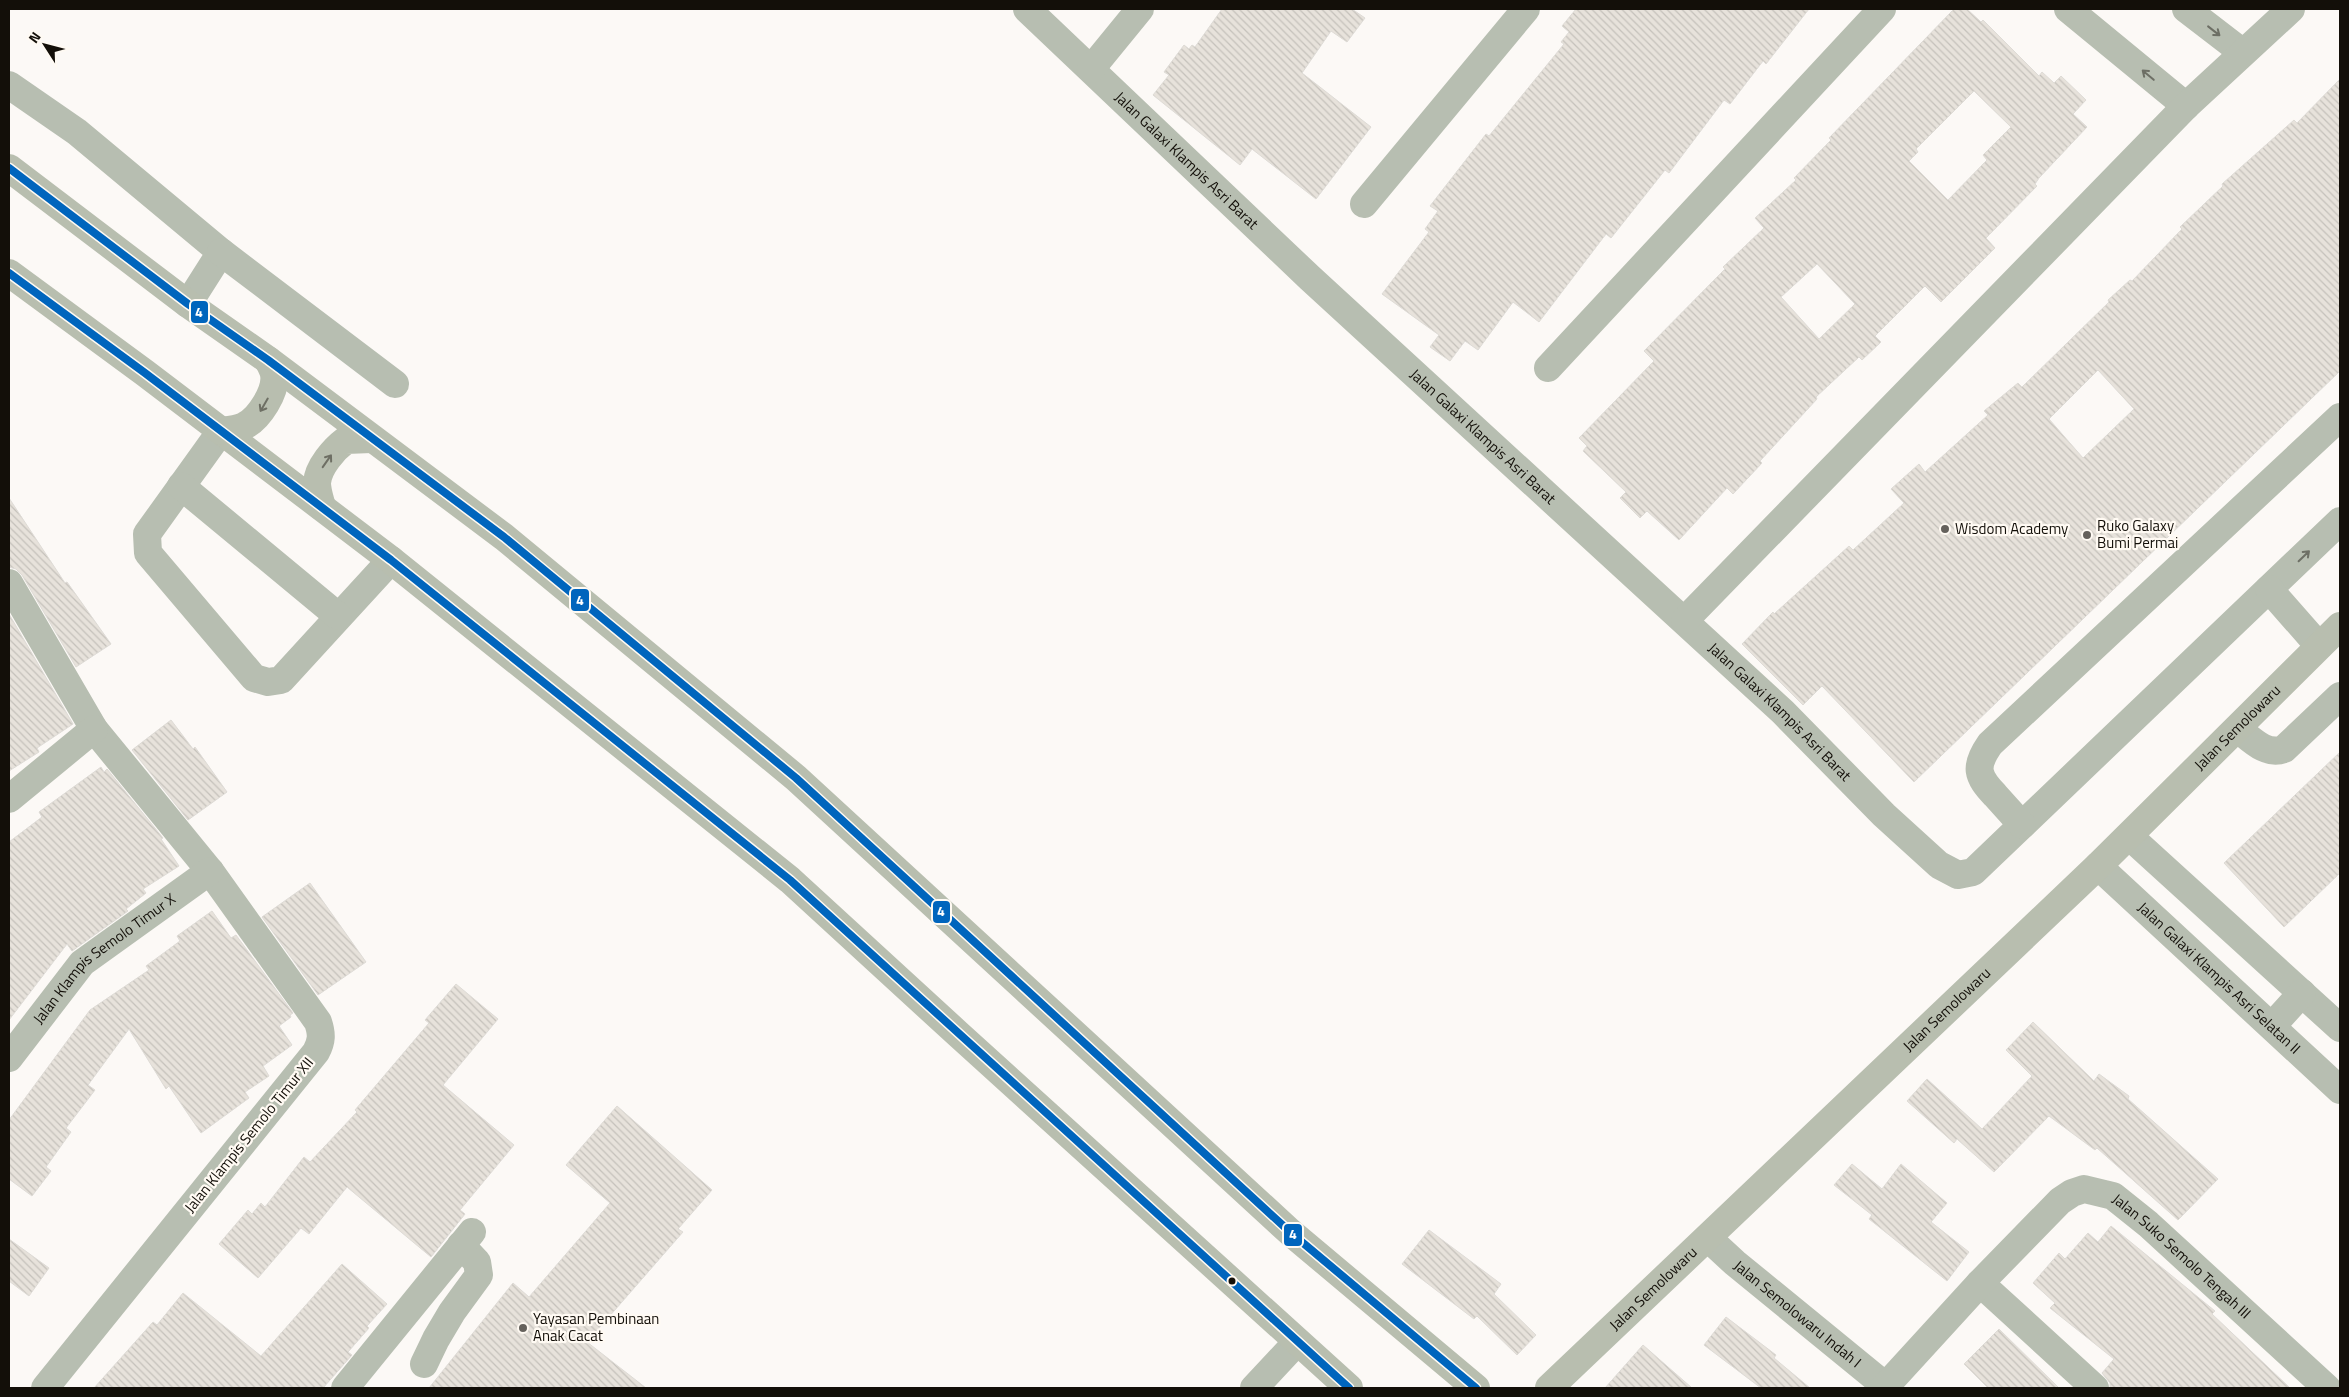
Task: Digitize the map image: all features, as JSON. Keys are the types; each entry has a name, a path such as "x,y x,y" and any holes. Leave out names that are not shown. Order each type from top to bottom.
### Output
{"main road":[{"path":"9,168 188,304 268,360 504,537 796,778 1290,1232 1476,1388"},
{"path":"9,273 391,560 790,880 1349,1388"},
{"path":"221,431 243,427 259,413 270,394 274,380 274,374 268,360"},
{"path":"322,507 317,483 322,468 346,440 352,438 371,439"},
{"name":"Jalan Semolowaru","path":"1559,1385 2098,866 2340,626"}],"street":[{"name":"Jalan Galaxi Klampis Asri Barat","path":"1028,9 1310,278 1783,712 1884,815 1939,865 1958,875 1973,872 2022,824 2285,607 2340,520"},
{"path":"1091,69 1140,9"},
{"path":"1364,204 1526,9"},
{"path":"1548,368 1882,9"},
{"path":"2068,9 2186,106"},
{"path":"2186,9 2242,52"},
{"path":"1684,620 2186,106 2242,52 2291,9"},
{"path":"9,85 76,132 221,252 395,384"},
{"path":"188,304 221,252"},
{"path":"2022,824 1982,781 1979,766 1982,756 1990,744 2340,417"},
{"path":"221,431 147,534 148,553 254,678 268,682 281,680 391,560"},
{"path":"181,486 338,616"},
{"name":"Jalan Klampis Semolo Timur XII","path":"9,583 94,729 210,871 318,1022 321,1032 320,1045 45,1388"},
{"path":"2285,607 2319,646"},
{"path":"2238,729 2264,749 2277,752 2284,749 2340,696"},
{"path":"9,799 94,729"},
{"path":"2128,836 2340,1028"},
{"name":"Jalan Galaxi Klampis Asri Selatan II","path":"2098,866 2340,1090"},
{"name":"Jalan Klampis Semolo Timur X","path":"9,1058 82,963 210,871"},
{"path":"2272,1026 2302,993"},
{"name":"Jalan Suko Semolo Tengah III","path":"1886,1388 1980,1283 2060,1201 2072,1193 2084,1189 2096,1190 2113,1196 2148,1224 2327,1388"},
{"path":"345,1388 466,1238 478,1262 479,1275 448,1318 424,1364"},
{"name":"Jalan Semolowaru Indah I","path":"1709,1239 1734,1263 1886,1388"},
{"path":"1980,1283 2095,1388"},
{"path":"1254,1388 1297,1342"}],"building":[{"path":"1222,9 1352,9 1365,18 1347,42 1331,31 1302,73 1371,127 1316,199 1252,149 1240,165 1153,95 1169,75 1164,72 1184,45 1189,49 1192,45 1195,47"},
{"path":"1576,9 1809,9 1766,64 1763,61 1730,104 1724,100 1669,173 1665,170 1611,238 1606,234 1539,322 1513,302 1478,350 1465,341 1450,361 1430,347 1439,335 1382,294 1429,232 1425,229 1438,211 1430,206 1486,134 1489,136 1564,44 1561,42 1569,32 1562,26"},
{"path":"1954,9 1967,9 1981,22 1983,20 2039,76 2042,72 2054,83 2061,76 2086,100 2073,114 2087,127 2039,178 2035,184 2037,186 1986,238 1995,248 1941,302 1925,286 1875,336 1881,342 1862,360 1859,357 1816,397 1817,399 1760,461 1762,463 1733,494 1727,488 1679,540 1647,511 1640,518 1620,498 1626,492 1583,451 1587,446 1579,438 1654,361 1644,351 1725,269 1723,267 1764,228 1755,218 1796,180 1794,178 1831,140 1829,138","holes":["1974,91 2011,127 1983,155 1987,160 1948,200 1909,161 1918,152 1916,149","1817,264 1855,304 1819,339 1781,297"]},
{"path":"2340,79 2340,371 1914,782 1822,686 1803,705 1742,644 1773,612 1774,614 1849,546 1853,550 1904,503 1891,489 1919,464 1925,472 1988,415 1984,411 2018,383 2022,387 2109,302 2108,300 2130,280 2132,281 2182,229 2180,227 2223,186 2222,184 2294,120 2297,123","holes":["2098,370 2134,409 2083,458 2049,419"]},
{"path":"9,498 65,583 67,582 111,644 76,667 22,575 16,569 9,567"},
{"path":"9,614 73,724 37,748 39,752 9,771"},
{"path":"171,720 193,749 195,747 227,792 188,820 132,750"},
{"path":"2340,752 2340,873 2284,927 2224,863"},
{"path":"101,767 104,772 107,769 163,838 161,839 179,866 143,889 146,893 126,909 128,911 72,951 67,944 9,1020 9,842 42,817 39,812"},
{"path":"310,883 366,962 318,995 262,917"},
{"path":"212,911 231,938 236,935 293,1013 290,1015 291,1017 279,1026 292,1045 263,1066 269,1076 245,1092 249,1098 201,1133 169,1086 166,1089 129,1029 88,1085 95,1090 66,1128 71,1132 46,1167 51,1171 32,1196 9,1179 9,1120 90,1010 149,970 146,966 180,941 177,936"},
{"path":"456,984 498,1019 443,1085 514,1145 460,1210 465,1214 431,1257 347,1187 309,1234 301,1228 258,1278 219,1244 248,1210 252,1214 261,1203 265,1207 304,1157 310,1162 357,1112 355,1110 429,1023 425,1020"},
{"path":"2033,1022 2094,1081 2099,1074 2129,1096 2128,1099 2218,1179 2178,1220 2097,1148 2095,1150 2049,1116 1994,1172 1957,1139 1954,1143 1907,1101 1927,1079 1982,1129 2032,1076 2006,1050"},
{"path":"617,1106 712,1190 678,1229 683,1232 587,1342 646,1388 429,1388 513,1283 529,1297 610,1203 566,1165"},
{"path":"1852,1164 1882,1189 1901,1164 1947,1203 1931,1222 1969,1252 1947,1281 1869,1219 1872,1215 1834,1185"},
{"path":"2111,1226 2215,1311 2212,1314 2290,1388 2110,1388 2110,1383 2102,1373 2114,1359 2050,1308 2055,1303 2033,1283 2059,1253 2065,1259 2088,1233 2098,1242"},
{"path":"1429,1230 1501,1284 1494,1294 1536,1335 1517,1355 1477,1316 1474,1319 1402,1264"},
{"path":"9,1239 49,1268 29,1296 9,1281"},
{"path":"342,1264 387,1304 367,1326 369,1328 348,1352 352,1355 323,1388 94,1388 153,1322 157,1325 183,1293 261,1356"},
{"path":"1726,1317 1776,1355 1774,1358 1810,1388 1761,1388 1704,1345"},
{"path":"1999,1329 2059,1388 1988,1388 1964,1364"},
{"path":"1643,1345 1692,1388 1605,1388"}],"transit line":[{"name":"4","path":"9,168 188,304 268,360 504,537 796,778 1290,1232 1476,1388"},
{"name":"4","path":"9,273 145,373 391,560 790,880 1349,1388"}],"place":[{"name":"Wisdom Academy","path":"1945,529"},
{"name":"Ruko Galaxy Bumi Permai","path":"2087,535"},
{"name":"Yayasan Pembinaan Anak Cacat","path":"523,1328"}]}
